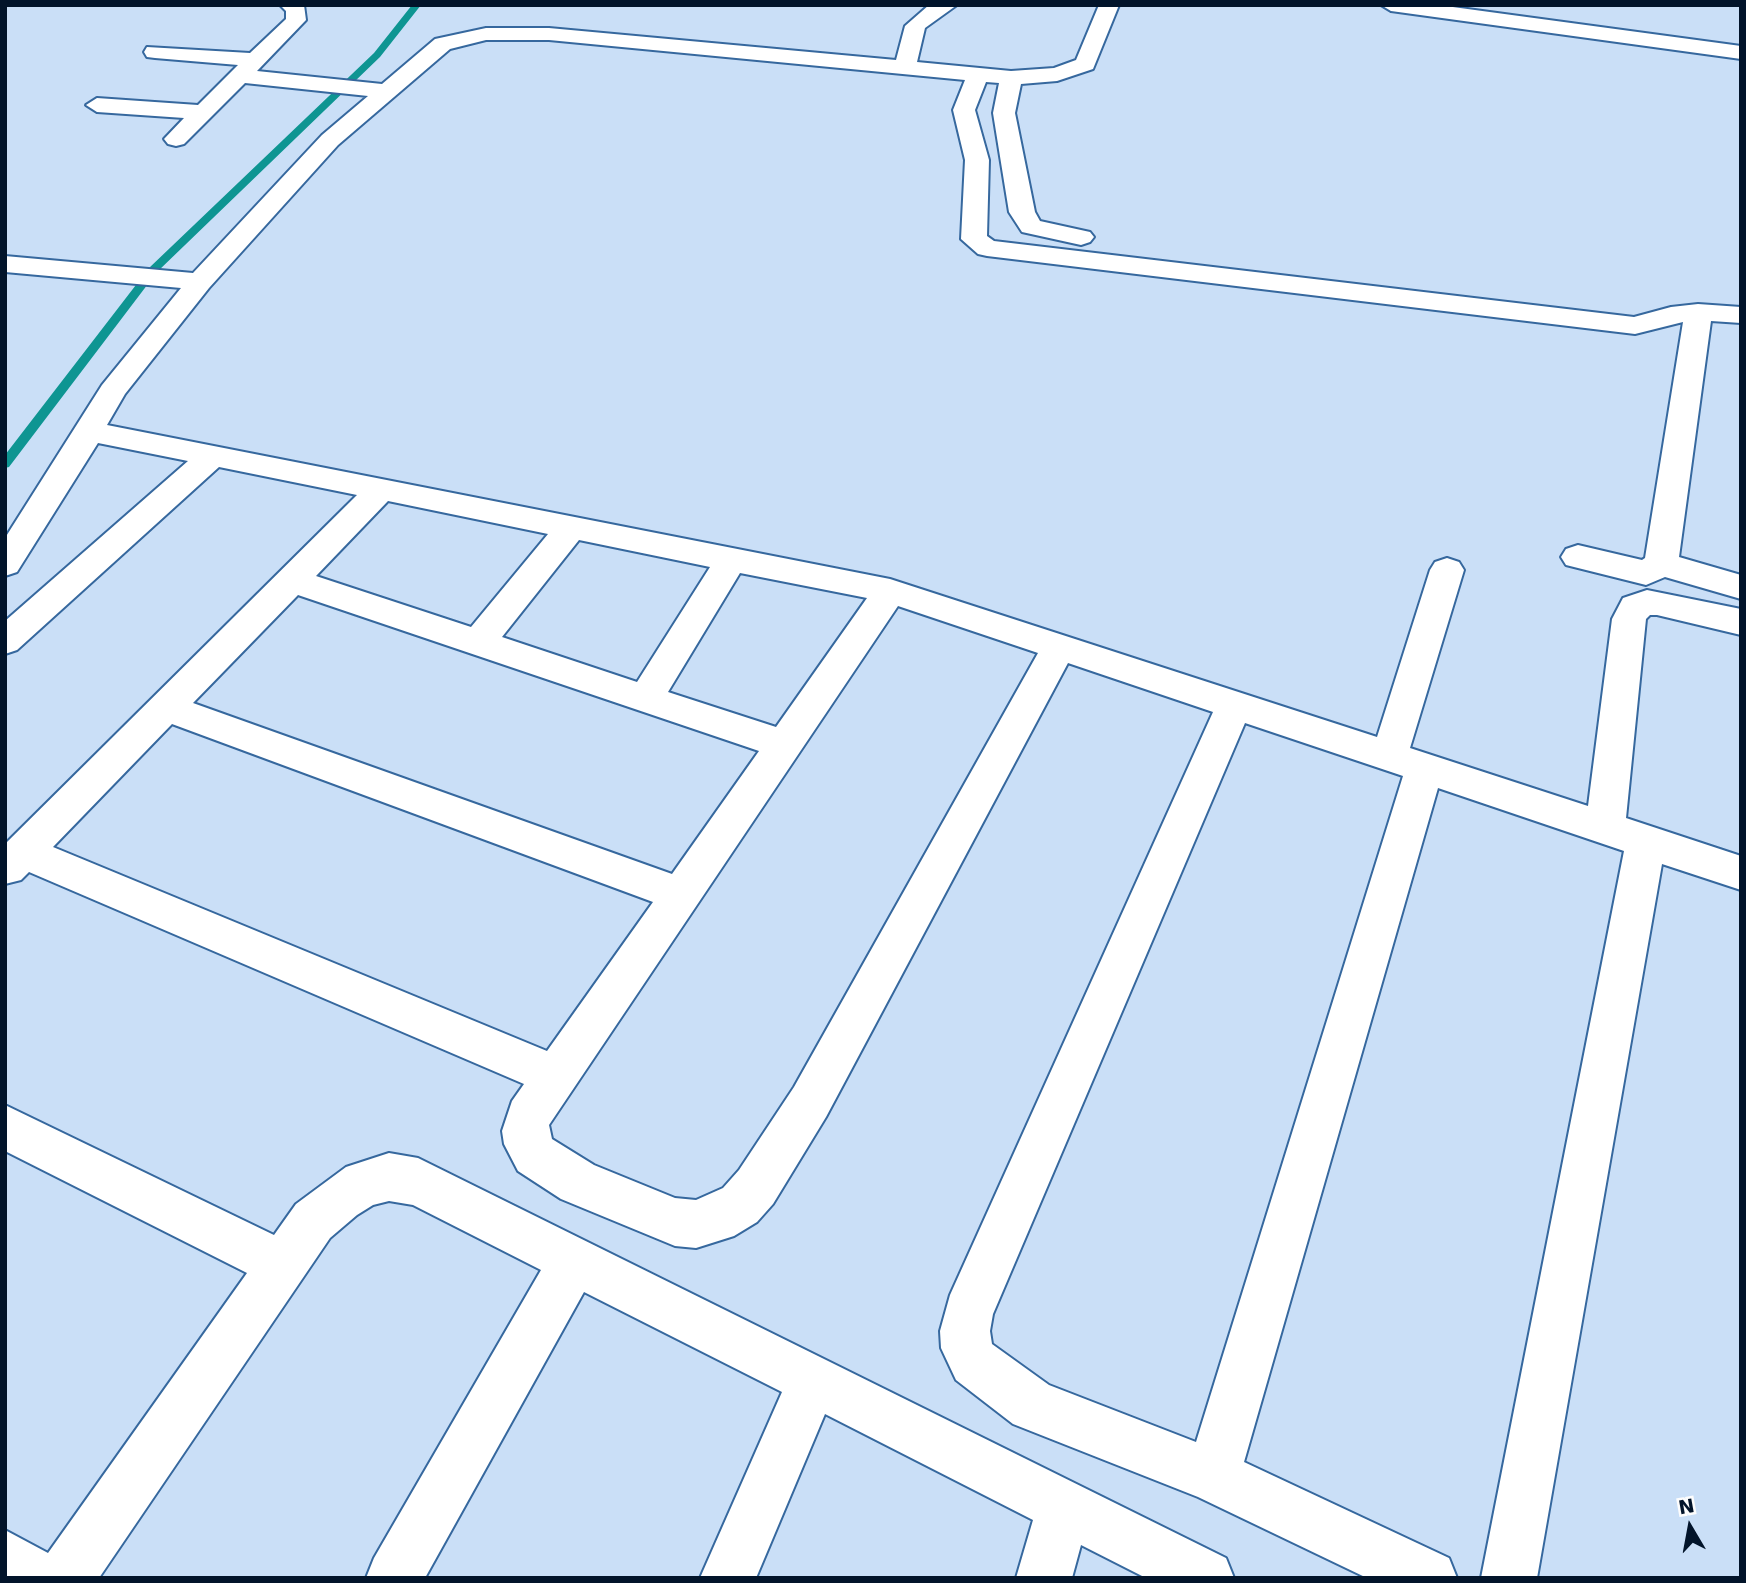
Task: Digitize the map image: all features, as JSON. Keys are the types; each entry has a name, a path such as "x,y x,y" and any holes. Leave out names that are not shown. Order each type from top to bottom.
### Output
{"street":[{"path":"177,139 296,20 298,12 290,5"},
{"path":"905,68 915,26 931,12 947,5"},
{"path":"5,564 112,391 200,282 330,139 385,90 443,44 509,23 1011,78 1057,74 1085,64 1109,5"},
{"path":"1391,5 1741,53"},
{"path":"155,52 257,60"},
{"path":"978,75 964,110 977,160 974,239 987,248 1635,326 1685,313"},
{"path":"240,76 385,90"},
{"path":"1011,78 1004,113 1022,212 1031,227 1066,235 1625,301 1685,313 1741,315"},
{"path":"97,105 204,112"},
{"path":"5,264 200,282"},
{"path":"1661,564 1685,313"},
{"path":"89,431 890,591 1741,873"},
{"path":"5,641 212,456"},
{"path":"382,489 14,861 554,1075"},
{"path":"478,642 572,527"},
{"path":"1578,557 1644,573 1661,564 1741,587"},
{"path":"646,698 731,560"},
{"path":"1213,1476 1407,763 1447,570"},
{"path":"292,580 785,746"},
{"path":"890,591 683,895 554,1075 528,1117 525,1131 527,1144 536,1155 579,1182 676,1223 696,1224 718,1219 740,1205 756,1187 810,1102 1059,647"},
{"path":"1509,1578 1625,835 1629,619 1635,607 1647,602 1667,604 1741,622"},
{"path":"1234,705 976,1294 965,1331 967,1348 974,1362 1032,1405 1213,1476 1429,1578"},
{"path":"165,707 683,895"},
{"path":"5,1127 282,1265"},
{"path":"65,1578 313,1221 340,1198 363,1184 389,1177 418,1182 1206,1578"},
{"path":"394,1578 573,1261"},
{"path":"729,1578 813,1381"},
{"path":"1044,1578 1064,1507"},
{"path":"5,1559 36,1578"}],"waterway":[{"path":"5,464 153,270 377,55 417,5"}]}
